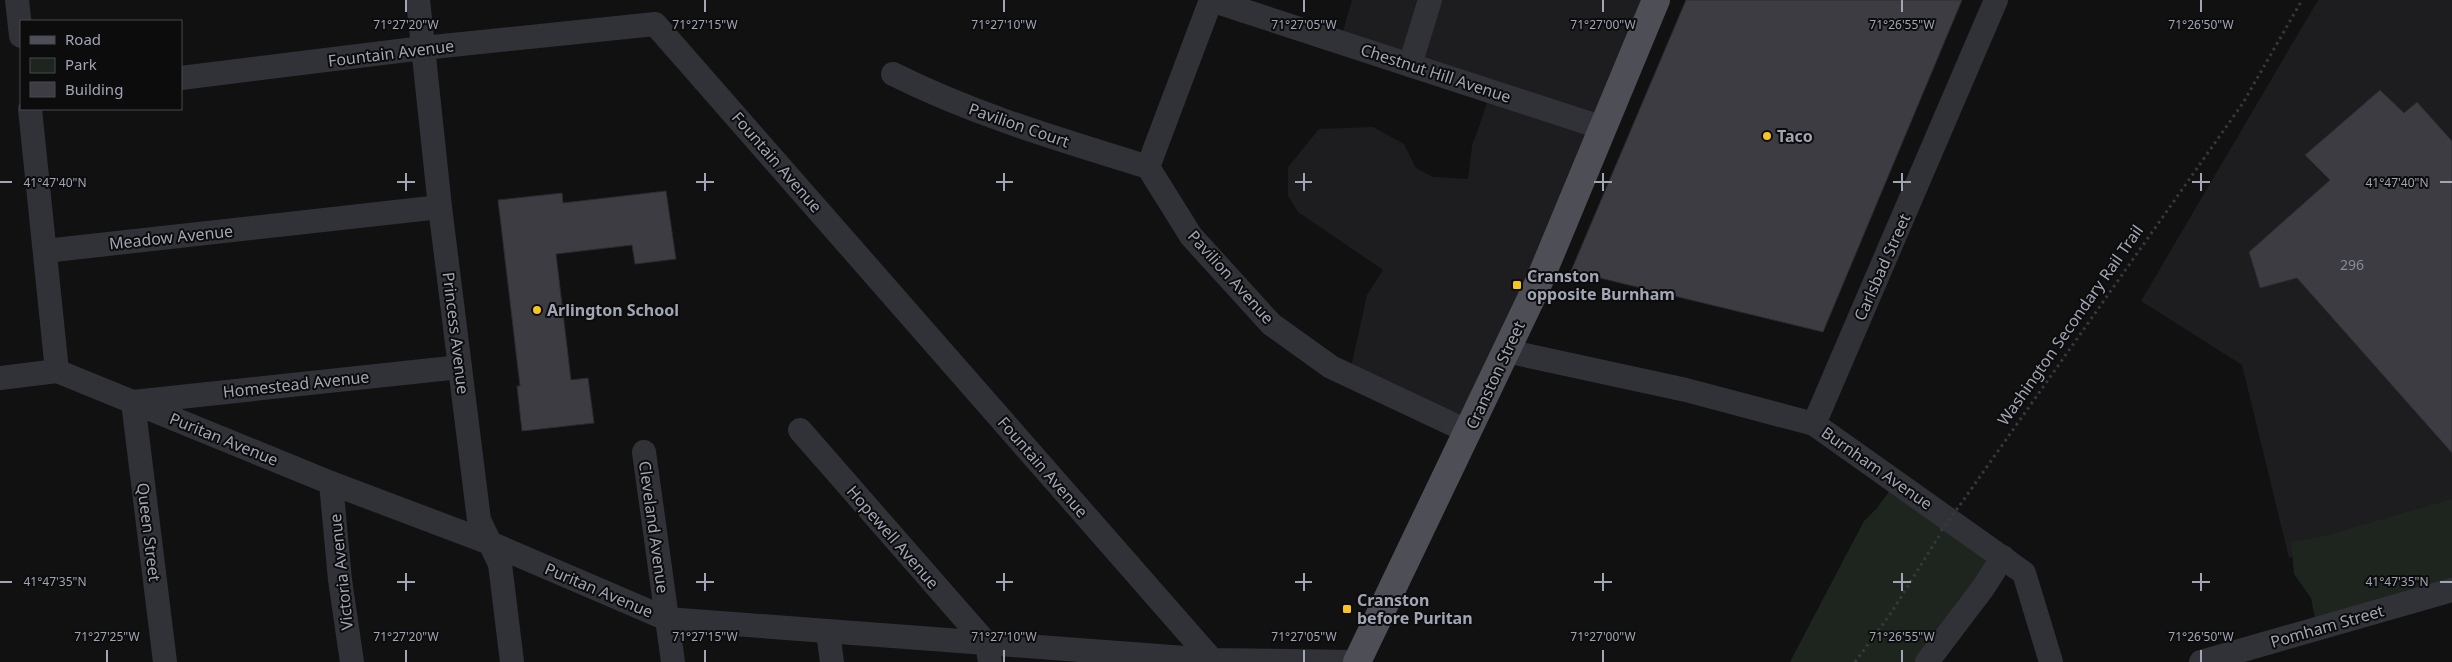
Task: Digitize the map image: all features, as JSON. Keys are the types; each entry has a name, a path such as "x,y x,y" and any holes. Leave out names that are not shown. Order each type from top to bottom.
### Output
{"main road":[{"name":"Cranston Street","path":"1357,662 1469,432 1538,284 1656,0"}],"street":[{"path":"17,0 20,27"},
{"name":"Princess Avenue","path":"418,0 440,207 479,520 500,564 512,662"},
{"path":"1410,65 1430,0"},
{"name":"Carlsbad Street","path":"1814,424 1996,0"},
{"path":"1148,167 1222,2"},
{"name":"Chestnut Hill Avenue","path":"1222,2 1603,128"},
{"name":"Fountain Avenue","path":"182,78 423,48 655,24 1212,660"},
{"name":"Pavilion Court","path":"893,74 936,95 1019,127 1148,167"},
{"path":"0,378 57,371 30,110"},
{"name":"Pavilion Avenue","path":"1148,167 1191,236 1272,324 1331,366 1469,432"},
{"name":"Meadow Avenue","path":"45,251 440,207"},
{"name":"Burnham Avenue","path":"1506,351 1686,390 1814,424 2003,556 2024,573 2051,662"},
{"name":"Homestead Avenue","path":"133,402 460,366"},
{"name":"Puritan Avenue","path":"57,371 331,483 490,543 667,619 828,632 988,653 1212,660 1357,662"},
{"name":"Queen Street","path":"133,402 165,662"},
{"name":"Hopewell Avenue","path":"800,430 988,653"},
{"name":"Cleveland Avenue","path":"644,452 673,662"},
{"name":"Victoria Avenue","path":"331,483 340,580 352,662"},
{"path":"1927,662 1983,588 2003,556"},
{"name":"Pomham Street","path":"2201,662 2452,590"},
{"path":"828,632 832,662"}],"path":[{"name":"Washington Secondary Rail Trail","path":"1855,662 1891,613 1941,531 2243,103 2302,0"}],"shaded area":[{"path":"1352,0 1657,0 1471,426 1350,372 1367,295 1383,270 1298,212 1288,196 1288,167 1319,129 1373,127 1404,144 1416,168 1433,177 1468,179 1472,146 1491,92 1341,38"},
{"path":"2318,0 2452,0 2452,508 2289,558 2242,365 2141,301"}],"green space":[{"path":"1896,482 2001,553 1927,662 1790,662 1864,521 1877,508"},
{"path":"2452,499 2452,594 2317,629 2311,598 2294,574 2291,542 2321,537"}],"building":[{"name":"Taco","path":"1686,0 1962,0 1823,332 1571,271"},
{"path":"2380,90 2404,113 2417,102 2452,141 2452,453 2297,278 2260,288 2249,252 2330,180 2305,155"},
{"name":"Arlington School","path":"666,191 676,259 635,264 632,245 556,254 571,380 588,378 594,423 522,431 517,386 520,386 498,200 562,193 563,203"}],"place":[{"name":"Taco","path":"1767,136"},
{"name":"Cranston opposite Burnham","path":"1517,285"},
{"name":"Arlington School","path":"537,310"},
{"name":"Cranston before Puritan","path":"1347,609"}]}
